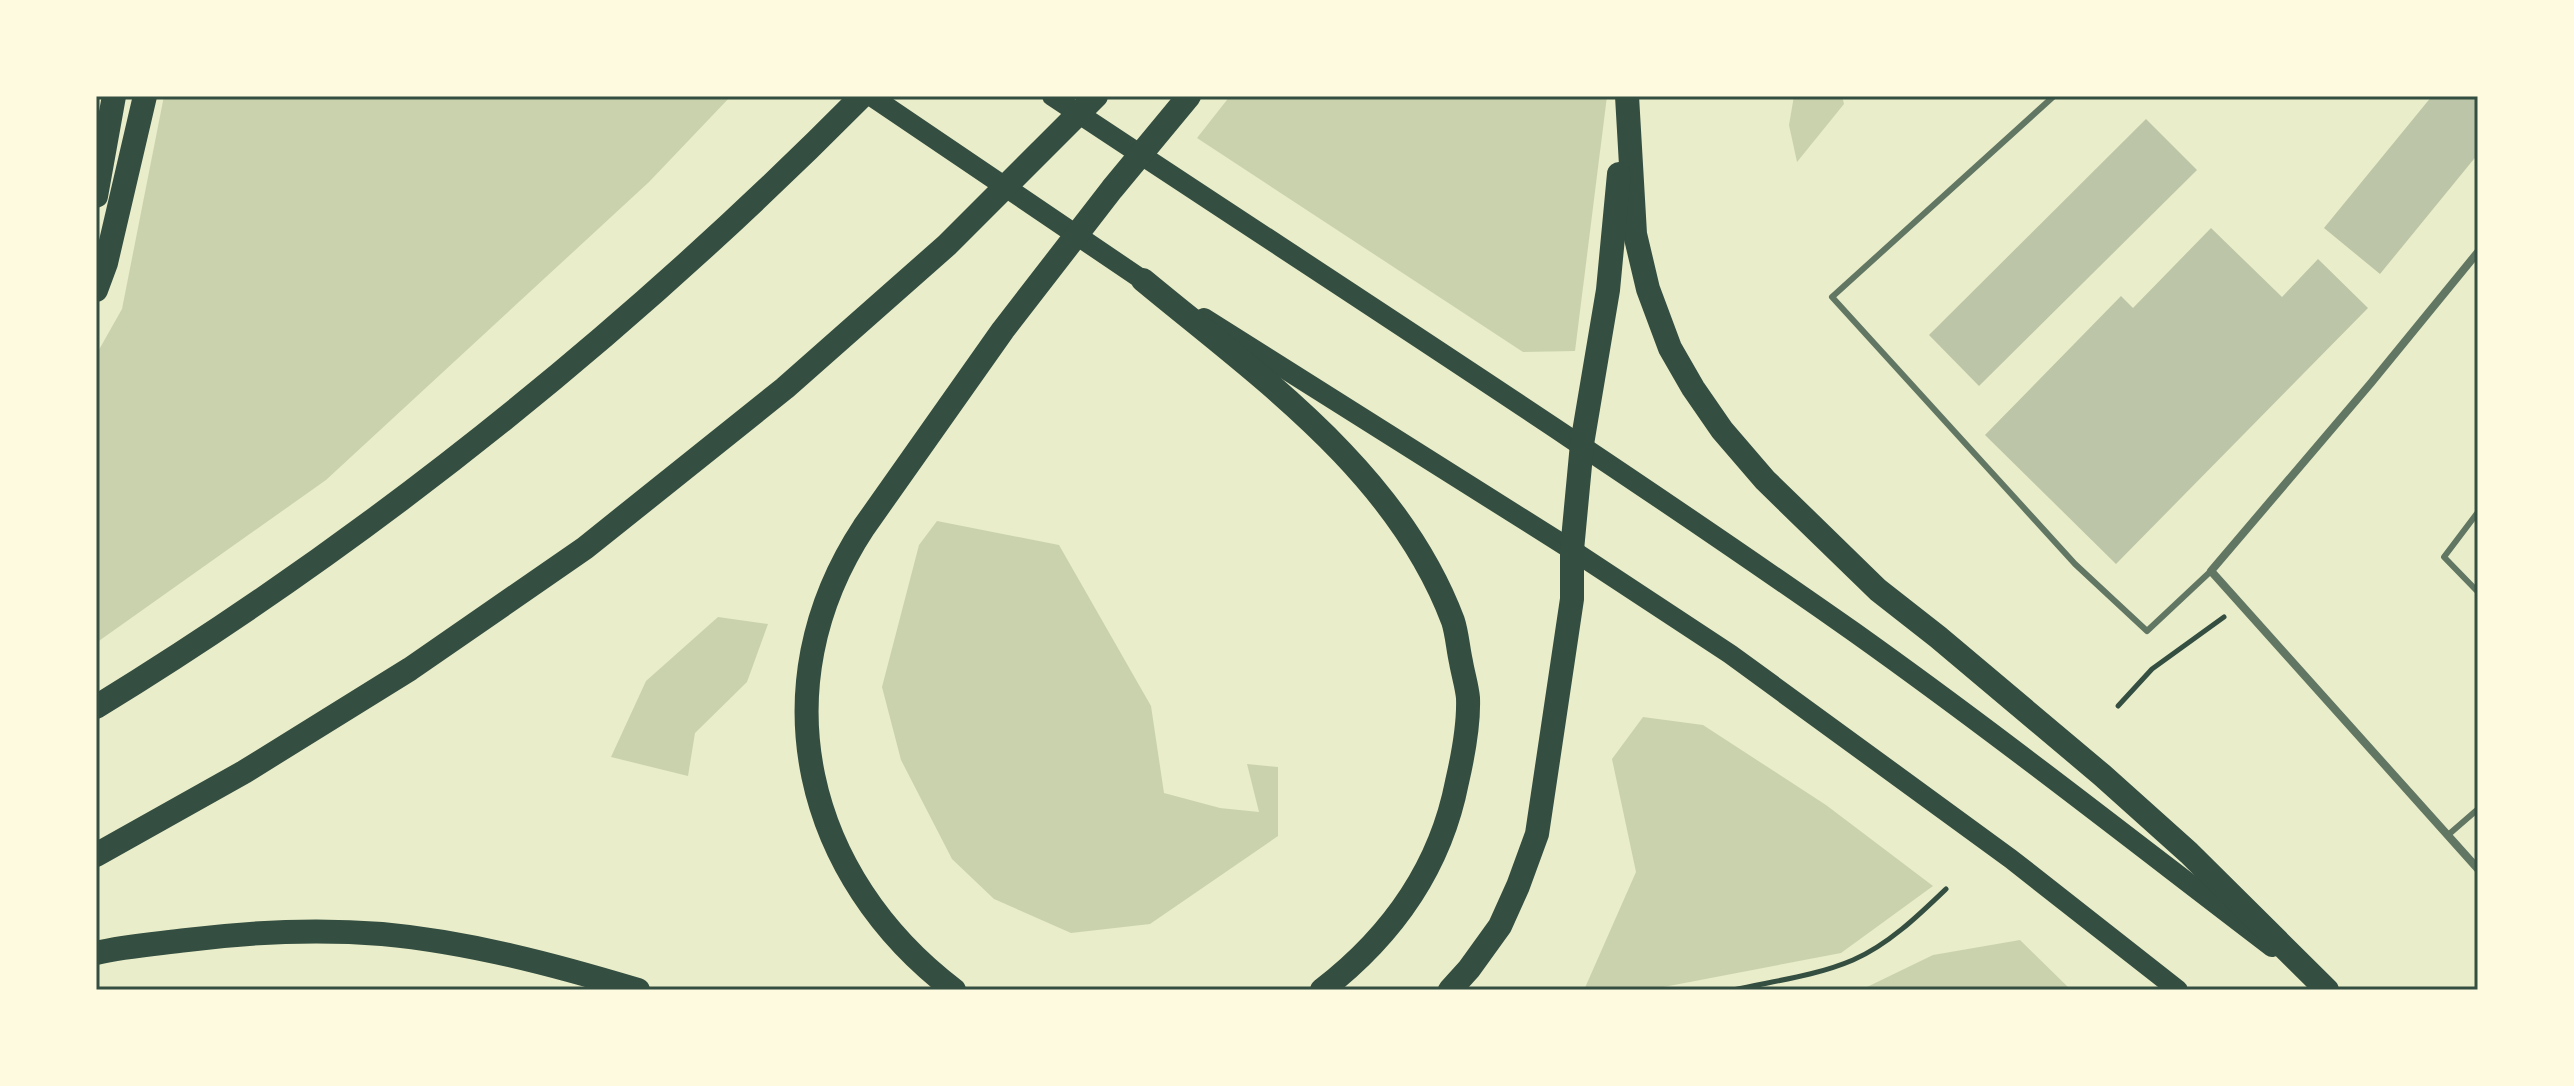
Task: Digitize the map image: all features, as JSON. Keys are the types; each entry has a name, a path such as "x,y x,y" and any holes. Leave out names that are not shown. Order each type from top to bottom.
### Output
{"highway":[{"path":"96,196 114,96"},
{"path":"96,290 106,263 145,96"},
{"path":"96,707 171,661 321,558 606,336 743,213 862,96"},
{"path":"96,855 244,772 410,669 585,548 785,388 936,256 1096,96"},
{"path":"954,990 927,969 890,931 857,888 831,835 816,786 806,729 808,671 818,627 846,554 864,527 1003,330 1112,189 1189,96"},
{"path":"1450,990 1500,926 1537,834 1572,599 1572,550 1582,444 1608,290 1626,96"},
{"path":"1626,96 1635,234 1648,289 1670,348 1722,430 1765,480 1878,590 2102,775 2189,853 2327,990"},
{"path":"1143,280 1317,426 1378,490 1423,561 1453,622 1468,698 1462,759 1452,811 1432,863 1400,913 1366,953 1322,990"},
{"path":"96,953 220,936 381,934 535,960 638,990"}],"main road":[{"path":"871,96 1143,280 1572,550 1730,654 2011,859 2178,990"},
{"path":"1052,96 1582,444 1856,634 1987,729 2327,990"}],"street":[{"path":"2478,252 2211,571 2478,869"}],"lane":[{"path":"2054,96 1832,297 2075,564 2147,631 2211,571"},
{"path":"2478,512 2444,557 2478,592"},
{"path":"2448,835 2478,809"}],"path":[{"path":"2118,706 2167,657 2241,605"},
{"path":"1733,990 1823,970 1856,959 1895,934 1946,889"}],"green space":[{"path":"164,96 731,96 649,182 326,480 96,643 96,355 122,309"},
{"path":"1230,96 1607,96 1575,351 1523,352 1197,138"},
{"path":"1794,96 1842,96 1844,104 1797,162 1789,125"},
{"path":"937,521 1059,545 1151,706 1164,793 1220,808 1259,812 1247,764 1278,767 1278,836 1150,924 1071,933 994,899 952,859 901,760 882,687 919,545"},
{"path":"718,617 768,624 747,682 695,733 688,776 611,757 646,681"},
{"path":"1643,717 1703,725 1826,805 1933,886 1841,953 1648,990 1584,990 1636,872 1612,759"},
{"path":"2020,940 2071,990 1852,990 1867,987 1933,955"}],"building":[{"path":"2432,96 2478,96 2478,154 2380,274 2324,228"},
{"path":"2146,119 2197,170 1979,386 1929,335"},
{"path":"2211,228 2282,297 2318,259 2368,308 2116,564 1985,435 2121,296 2133,308"}]}
